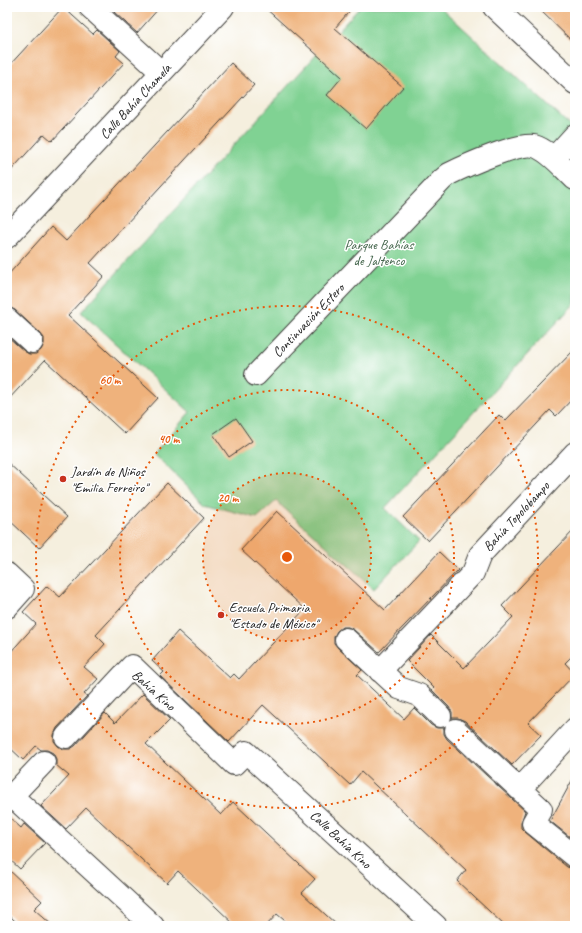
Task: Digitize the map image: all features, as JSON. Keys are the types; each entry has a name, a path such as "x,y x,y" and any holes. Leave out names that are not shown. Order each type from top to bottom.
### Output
{"street":[{"path":"90,7 161,72"},
{"name":"Calle Bahía Chamela","path":"7,237 223,7"},
{"path":"494,7 575,83"},
{"path":"554,158 575,135"},
{"name":"Continuación Estero","path":"256,375 442,180 458,170 522,146 534,146 540,148 554,158 575,179"},
{"path":"7,319 32,342"},
{"name":"Bahía Topolobampo","path":"380,671 473,573 480,554 575,453"},
{"path":"7,574 23,589 7,607"},
{"path":"346,639 398,688 419,695 520,789 541,809 533,823 575,857"},
{"name":"Bahía Kino","path":"66,737 132,666 234,764 246,752"},
{"path":"520,789 575,729"},
{"name":"Calle Bahía Kino","path":"246,752 436,926"},
{"path":"44,762 10,798 67,847 153,926"}],"green space":[{"name":"Parque Bahías de Jaltenco","path":"360,7 440,7 575,130 575,303 385,508 419,541 374,589 276,501 257,518 205,504 154,454 190,412 81,312"}],"building":[{"path":"63,7 93,34 97,30 120,51 116,56 124,63 52,141 44,134 7,175 7,68"},
{"path":"118,7 160,7 137,33 114,12"},
{"path":"264,7 353,7 335,28 403,87 366,129 327,95 342,77"},
{"path":"537,7 575,7 575,44"},
{"path":"231,63 254,85 90,263 104,276 68,315 158,398 125,434 45,360 7,401 7,336 29,354 36,354 41,350 44,344 44,338 15,310 7,307 7,276 51,227 66,241"},
{"path":"575,349 575,396 556,416 550,410 428,541 403,517 499,415 505,421"},
{"path":"236,418 252,441 229,457 213,434"},
{"path":"7,462 67,517 39,548 7,518"},
{"path":"167,483 204,518 96,635 105,644 84,667 98,679 84,694 87,696 57,728 54,735 54,741 63,749 70,749 75,746 105,713 115,723 143,694 170,720 146,744 221,815 233,802 315,879 302,893 338,926 291,926 277,914 266,926 236,926 178,871 167,883 86,808 66,829 41,806 69,776 56,765 56,759 53,753 47,750 41,750 36,746 23,760 7,745 7,656 36,624 23,612 47,586 60,597"},
{"path":"277,511 385,610 439,552 458,570 379,652 354,630 348,627 342,627 337,631 334,637 334,643 362,670 357,675 404,719 414,708 431,725 437,728 444,728 444,734 447,739 525,811 521,828 567,867 575,869 575,926 505,926 457,881 466,870 361,772 350,785 263,705 229,742 160,676 164,672 152,661 178,631 230,678 234,674 239,679 305,609 241,550"},
{"path":"575,529 575,653 565,663 575,674 528,723 541,735 512,765 465,721 458,718 452,718 452,712 449,707 432,690 434,688 407,661 431,635 464,668 513,617 502,606"},
{"path":"575,775 575,841 550,821"},
{"path":"7,815 21,828 24,824 45,843 20,869 7,857"},
{"path":"7,868 42,901 34,909 53,926 20,926 7,913"}],"place":[{"name":"Jardín de Niños \"Emilia Ferreiro\"","path":"63,479"},
{"name":"Escuela Primaria \"Estado de México\"","path":"221,615"}]}
